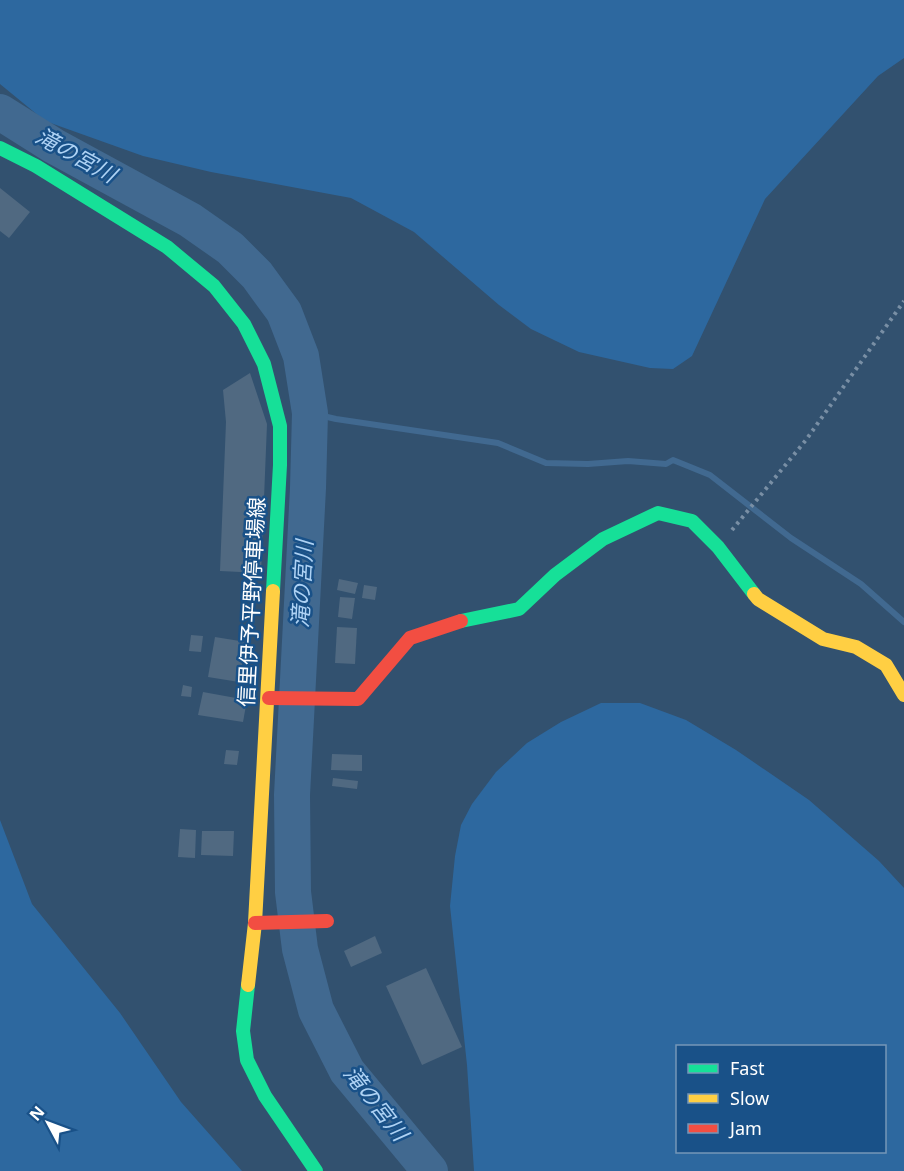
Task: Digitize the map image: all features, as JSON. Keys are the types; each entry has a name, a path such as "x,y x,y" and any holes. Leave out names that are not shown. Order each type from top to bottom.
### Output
{"main road":[{"name":"信里伊予平野停車場線","path":"0,148 36,166 167,247 213,286 244,324 264,364 280,426 273,698 255,923 243,1031 247,1060 265,1096 316,1171"},
{"path":"273,698 358,699 410,638 455,622 519,609 555,575 603,538 658,513 692,521 718,547 758,599 823,639 856,647 885,665 904,695"},
{"path":"255,923 327,921"}],"path":[{"path":"718,547 806,440 904,301"}],"shaded area":[{"path":"0,0 904,0 904,58 878,76 765,199 692,356 673,369 650,368 579,352 531,329 499,305 414,232 351,198 211,172 143,156 45,121 0,84"},
{"path":"601,703 640,703 686,720 736,750 809,800 879,861 904,888 904,1171 474,1171 467,1065 450,906 455,856 461,825 472,804 496,772 527,743 561,722"},
{"path":"0,820 32,904 120,1013 181,1102 242,1171 0,1171"}],"building":[{"path":"0,188 30,212 9,238 0,231"},
{"path":"250,373 267,424 261,573 220,571 226,422 223,390"},
{"path":"339,579 358,583 355,594 337,590"},
{"path":"364,585 377,587 375,600 362,598"},
{"path":"340,597 355,598 352,619 338,617"},
{"path":"337,627 357,628 355,664 335,663"},
{"path":"191,635 203,636 201,652 189,651"},
{"path":"215,637 246,642 239,682 208,677"},
{"path":"183,685 192,687 191,697 181,696"},
{"path":"203,692 247,700 243,722 198,715"},
{"path":"226,750 239,751 237,765 224,764"},
{"path":"332,754 362,755 362,771 331,770"},
{"path":"333,778 358,781 357,789 332,786"},
{"path":"180,829 196,830 195,858 178,857"},
{"path":"202,831 234,831 233,856 201,855"},
{"path":"375,936 382,953 351,967 344,951"},
{"path":"426,968 462,1047 422,1065 386,986"}],"waterway":[{"name":"滝の宮川","path":"0,112 54,146 190,220 230,248 257,275 284,312 301,356 310,413 292,795 293,892 300,949 316,1010 347,1071 430,1171"},
{"path":"310,413 336,419 498,443 546,463 588,464 628,461 666,464 673,460 710,475 791,538 861,584 904,622"}],"traffic: fast":[{"path":"0,148 36,166 167,247 214,286 244,324 264,364 280,426 273,591"},
{"path":"461,621 519,609 555,575 603,539 658,513 692,521 718,547 754,594"},
{"path":"248,985 243,1031 247,1060 265,1096 316,1171"}],"traffic: slow":[{"path":"248,985 255,923 273,591"},
{"path":"754,594 758,599 823,639 856,647 886,665 904,695"}],"traffic: jam":[{"path":"269,698 358,699 410,638 461,621"},
{"path":"255,923 327,921"}]}
